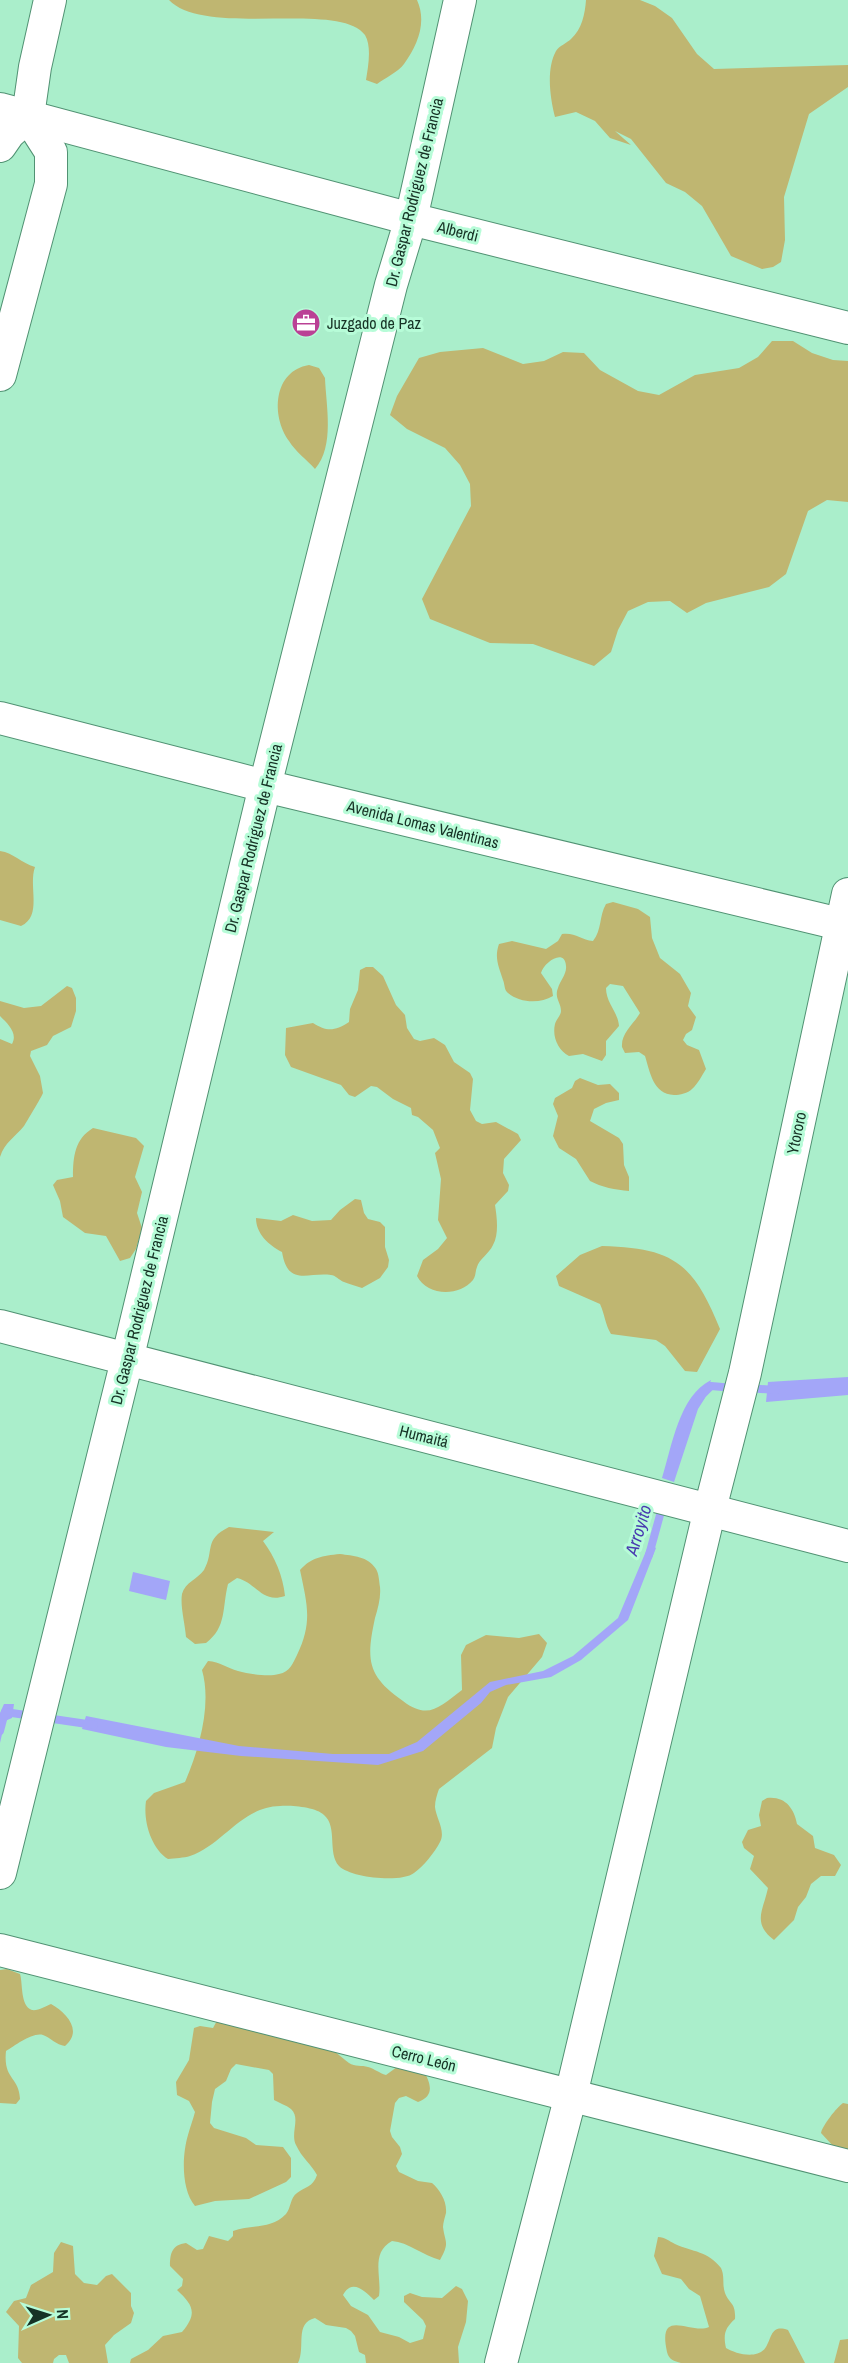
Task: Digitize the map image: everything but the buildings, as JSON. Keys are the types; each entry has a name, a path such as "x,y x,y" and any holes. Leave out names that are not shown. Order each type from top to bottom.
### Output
{"street":[{"path":"0,146 9,133 14,113 35,67 50,0"},
{"name":"Dr. Gaspar Rodriguez de Francia","path":"0,1873 127,1360 265,786 388,296 411,219 460,0"},
{"path":"0,375 51,184 51,152 14,113"},
{"name":"Alberdi","path":"14,113 411,219 848,328"},
{"name":"Avenida Lomas Valentinas","path":"0,718 265,786 846,915"},
{"name":"Ytororo","path":"501,2363 571,2095 710,1509 742,1384 846,915"},
{"name":"Humaitá","path":"0,1326 848,1546"},
{"name":"Cerro León","path":"0,1950 848,2166"}],"shaded area":[{"path":"169,0 417,0 421,25 417,41 404,64 377,84 366,80 369,51 365,35 351,25 328,20 211,17 187,11"},
{"path":"586,0 640,0 655,6 672,18 697,54 714,69 848,65 848,87 809,114 784,197 785,240 781,262 773,267 762,269 731,256 702,206 685,192 666,183 631,139 615,131 631,145 610,138 595,121 576,112 555,117 550,84 553,58 557,49 578,31 584,16"},
{"path":"772,341 793,341 812,353 833,360 848,361 848,502 827,500 808,511 786,574 769,587 706,603 687,613 670,601 648,602 628,611 618,630 611,652 594,666 533,644 490,643 430,619 422,599 471,506 470,484 460,465 445,448 407,429 390,415 397,396 419,358 440,352 483,348 523,364 544,361 563,352 584,353 600,370 638,391 659,395 695,375 739,368 758,357"},
{"path":"309,365 319,368 325,378 328,413 325,449 315,469 289,441 279,419 278,408 282,385 288,376 297,369"},
{"path":"0,851 35,867 33,908 28,921 21,926 0,920"},
{"path":"613,902 638,909 650,917 652,938 660,958 680,974 691,993 688,1006 696,1017 692,1030 683,1040 687,1045 699,1050 706,1069 696,1085 686,1093 674,1095 661,1091 651,1075 645,1056 639,1052 625,1053 622,1047 623,1037 640,1013 623,986 610,984 606,988 619,1026 606,1041 606,1055 602,1061 583,1054 569,1056 557,1043 554,1029 561,1011 557,991 566,969 562,958 558,957 550,961 541,973 552,989 553,996 548,999 536,1001 518,999 505,989 497,958 499,944 512,941 546,949 558,941 562,934 593,941 606,904"},
{"path":"373,967 383,976 396,1005 405,1015 407,1028 414,1039 420,1041 434,1038 445,1045 454,1062 470,1073 473,1079 470,1110 476,1121 482,1124 496,1122 518,1134 521,1140 504,1159 503,1173 509,1185 508,1191 495,1205 497,1226 495,1241 478,1264 473,1280 460,1289 435,1291 422,1283 417,1276 423,1260 438,1249 447,1238 438,1220 441,1179 435,1153 440,1148 433,1130 418,1117 412,1115 411,1108 393,1099 377,1087 371,1086 355,1097 349,1095 341,1085 291,1067 285,1055 286,1028 313,1023 331,1029 349,1022 350,1009 358,990 360,970"},
{"path":"67,986 72,988 76,998 76,1011 71,1027 53,1036 47,1045 31,1051 30,1056 40,1076 43,1093 24,1126 7,1144 0,1157 0,1039 12,1044 14,1036 0,1016 0,1001 24,1008 41,1006"},
{"path":"580,1078 598,1085 610,1084 619,1093 619,1100 594,1109 590,1121 619,1138 623,1144 629,1191 609,1188 590,1181 576,1159 559,1148 553,1136 558,1116 553,1104 555,1098 572,1088 575,1081"},
{"path":"93,1128 136,1138 144,1146 135,1177 142,1192 137,1213 142,1228 136,1249 130,1258 120,1261 106,1236 85,1233 63,1217 60,1201 53,1185 57,1180 73,1177 76,1149 82,1137"},
{"path":"355,1199 361,1200 368,1219 380,1222 385,1227 385,1247 389,1260 388,1267 380,1278 362,1288 344,1282 333,1275 300,1276 294,1274 285,1263 282,1252 272,1246 258,1229 256,1218 281,1221 293,1215 312,1221 331,1220"},
{"path":"602,1246 627,1247 664,1256 690,1274 700,1288 720,1329 697,1372 685,1371 665,1346 656,1340 611,1334 600,1304 559,1286 556,1276 580,1255"},
{"path":"229,1527 274,1532 263,1541 278,1567 285,1596 277,1598 265,1595 237,1578 228,1584 221,1624 213,1637 206,1643 195,1644 186,1637 182,1594 186,1586 204,1570 216,1536"},
{"path":"340,1554 365,1559 377,1571 380,1595 372,1633 370,1656 372,1666 382,1683 412,1707 427,1711 434,1709 462,1690 461,1655 466,1645 486,1635 519,1638 539,1634 547,1643 542,1657 508,1697 496,1728 492,1748 439,1789 435,1807 442,1838 438,1846 421,1867 408,1876 376,1878 354,1874 339,1866 335,1861 331,1826 324,1815 309,1808 285,1806 266,1808 254,1813 213,1843 188,1857 168,1859 153,1841 147,1825 146,1801 154,1793 185,1782 199,1742 205,1712 205,1684 202,1670 208,1661 259,1675 275,1675 288,1669 302,1643 307,1623 300,1570 318,1558"},
{"path":"767,1798 779,1799 788,1804 797,1824 813,1836 815,1848 834,1855 841,1865 835,1876 821,1876 811,1884 806,1897 798,1907 794,1920 774,1940 767,1934 761,1922 768,1888 750,1869 754,1856 744,1848 742,1842 748,1830 761,1826 759,1815 762,1801"},
{"path":"7,1969 20,1974 25,2004 28,2008 37,2010 51,2004 67,2017 73,2028 73,2034 65,2046 39,2035 29,2037 6,2051 7,2068 19,2092 20,2099 16,2104 0,2103 0,1970"},
{"path":"219,2017 297,2042 320,2044 351,2064 368,2067 386,2075 397,2067 423,2070 428,2080 429,2093 418,2102 406,2096 399,2098 395,2103 390,2131 402,2154 396,2166 399,2172 418,2181 432,2183 442,2196 446,2209 443,2227 445,2250 440,2260 392,2241 385,2246 379,2259 379,2296 374,2300 363,2290 354,2287 350,2287 343,2295 351,2306 368,2315 380,2332 399,2337 410,2343 423,2339 426,2326 423,2320 404,2302 404,2296 410,2293 422,2297 442,2298 456,2286 462,2289 468,2301 466,2322 458,2347 459,2363 366,2363 365,2355 359,2352 355,2336 351,2331 326,2325 315,2318 305,2325 303,2330 298,2363 130,2363 131,2359 148,2350 163,2336 182,2332 190,2320 192,2310 190,2305 177,2290 182,2286 183,2279 170,2266 171,2254 175,2248 186,2243 197,2250 203,2249 209,2236 228,2241 233,2236 233,2231 267,2225 280,2219 286,2214 295,2195 311,2184 317,2175 301,2154 294,2140 294,2113 274,2100 273,2074 269,2070 236,2064 226,2081 215,2089 210,2123 214,2128 246,2138 256,2145 283,2147 291,2158 291,2177 286,2182 249,2199 215,2201 195,2206 190,2199 185,2181 184,2162 186,2143 195,2112 189,2101 177,2095 176,2082 189,2060 194,2028 200,2026 213,2028"},
{"path":"843,2103 848,2104 848,2155 834,2147 821,2133 830,2117"},
{"path":"658,2237 705,2255 721,2268 725,2293 735,2313 735,2319 726,2332 726,2348 741,2354 752,2355 766,2347 775,2330 788,2330 805,2363 681,2363 670,2358 665,2338 671,2326 709,2327 700,2296 689,2289 681,2279 662,2274 654,2256"},
{"path":"61,2242 73,2246 75,2274 84,2283 97,2285 106,2276 112,2274 131,2293 131,2306 134,2313 131,2323 114,2335 105,2345 108,2363 69,2363 66,2355 59,2355 53,2363 22,2363 18,2358 19,2326 6,2312 14,2301 26,2298 31,2285 53,2272 54,2253"},
{"path":"848,2339 848,2363 834,2363 840,2340"}],"water":[{"path":"848,1377 848,1395 766,1402 768,1382"},
{"path":"711,1380 705,1398 698,1409 674,1482 662,1478 673,1437 684,1410 700,1387"},
{"path":"649,1544 656,1548 628,1620 581,1660 551,1677 506,1685 490,1692 481,1703 423,1751 378,1765 241,1756 166,1747 82,1729 86,1716 239,1746 333,1754 389,1754 417,1742 490,1682 543,1671 573,1656 618,1618"},
{"path":"133,1572 170,1581 166,1600 129,1591"},
{"path":"4,1704 14,1704 12,1718 5,1721 0,1743 0,1713"}],"waterway":[{"name":"Arroyito","path":"700,1397 711,1386 734,1388"},
{"name":"Arroyito","path":"747,1388 776,1390"},
{"name":"Arroyito","path":"649,1555 663,1504"},
{"path":"0,1731 5,1712 94,1725"}],"place":[{"name":"Juzgado de Paz","path":"306,323"}]}
